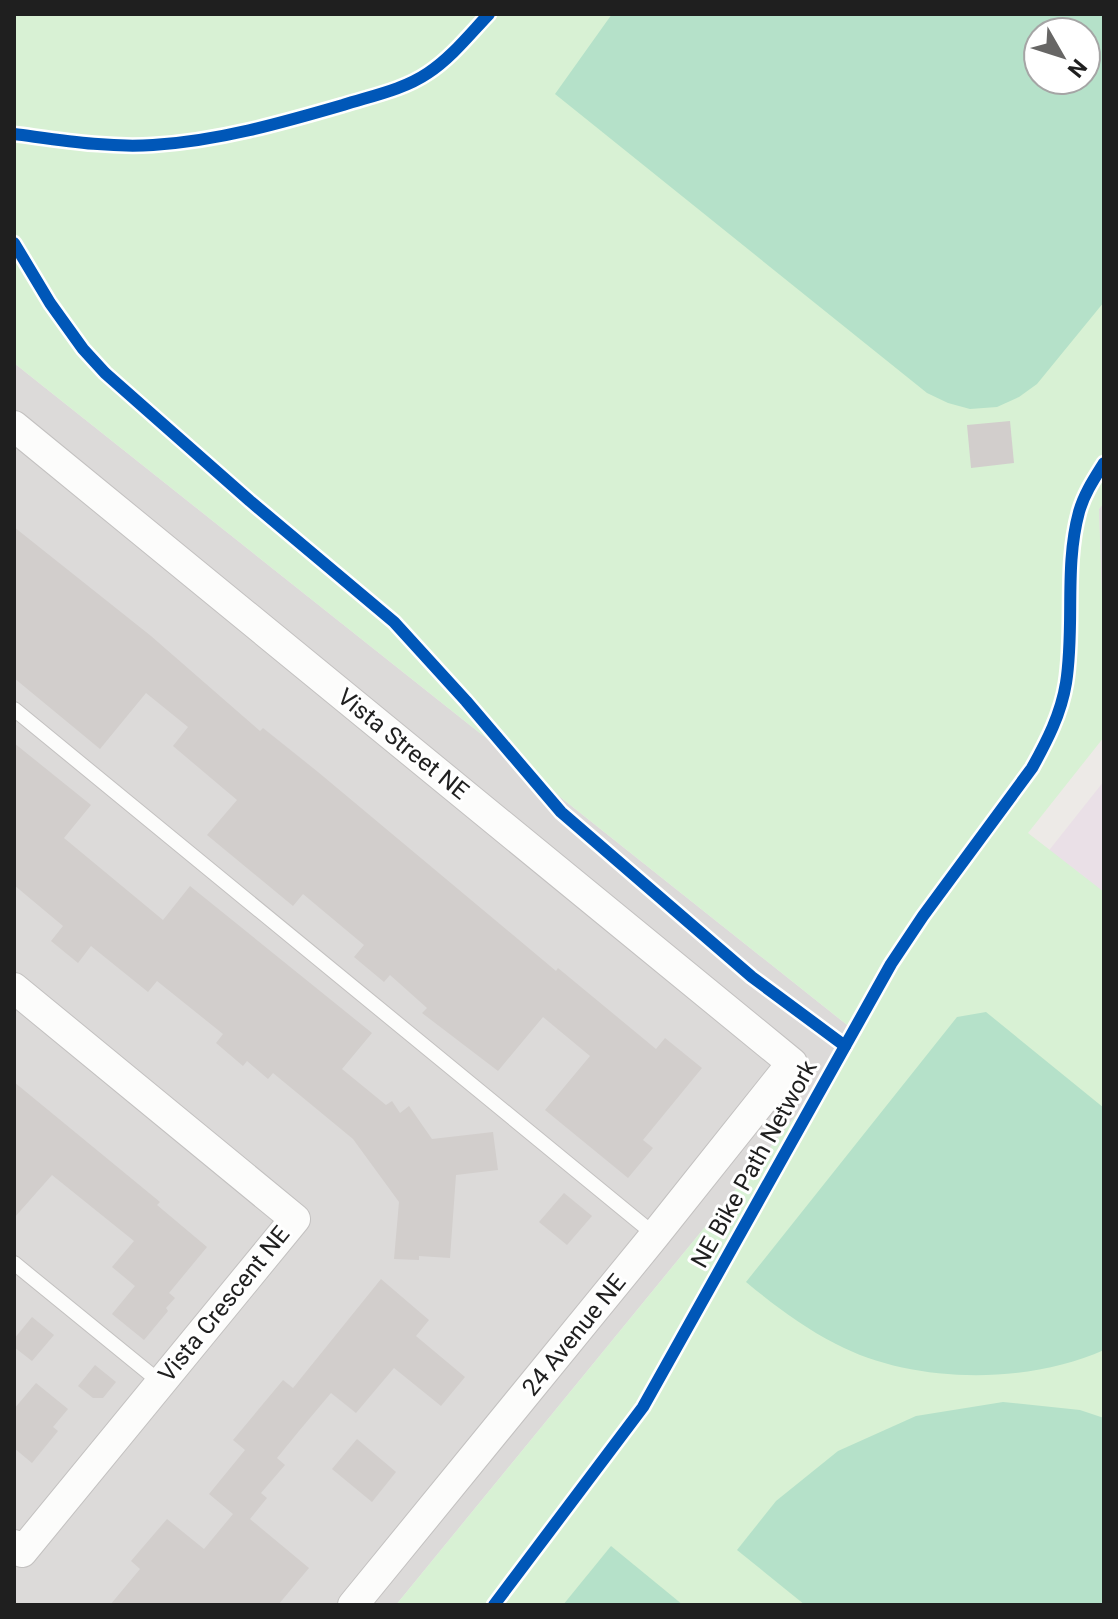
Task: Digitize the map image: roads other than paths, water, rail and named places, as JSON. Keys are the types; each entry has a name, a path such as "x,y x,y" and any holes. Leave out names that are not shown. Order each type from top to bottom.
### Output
{"street":[{"name":"Vista Street NE","path":"14,426 792,1063"},
{"name":"Vista Crescent NE","path":"14,988 295,1219 22,1552 14,1545"},
{"name":"24 Avenue NE","path":"353,1605 792,1063"}],"lane":[{"path":"14,709 655,1235"},
{"path":"14,1263 160,1382"}]}
